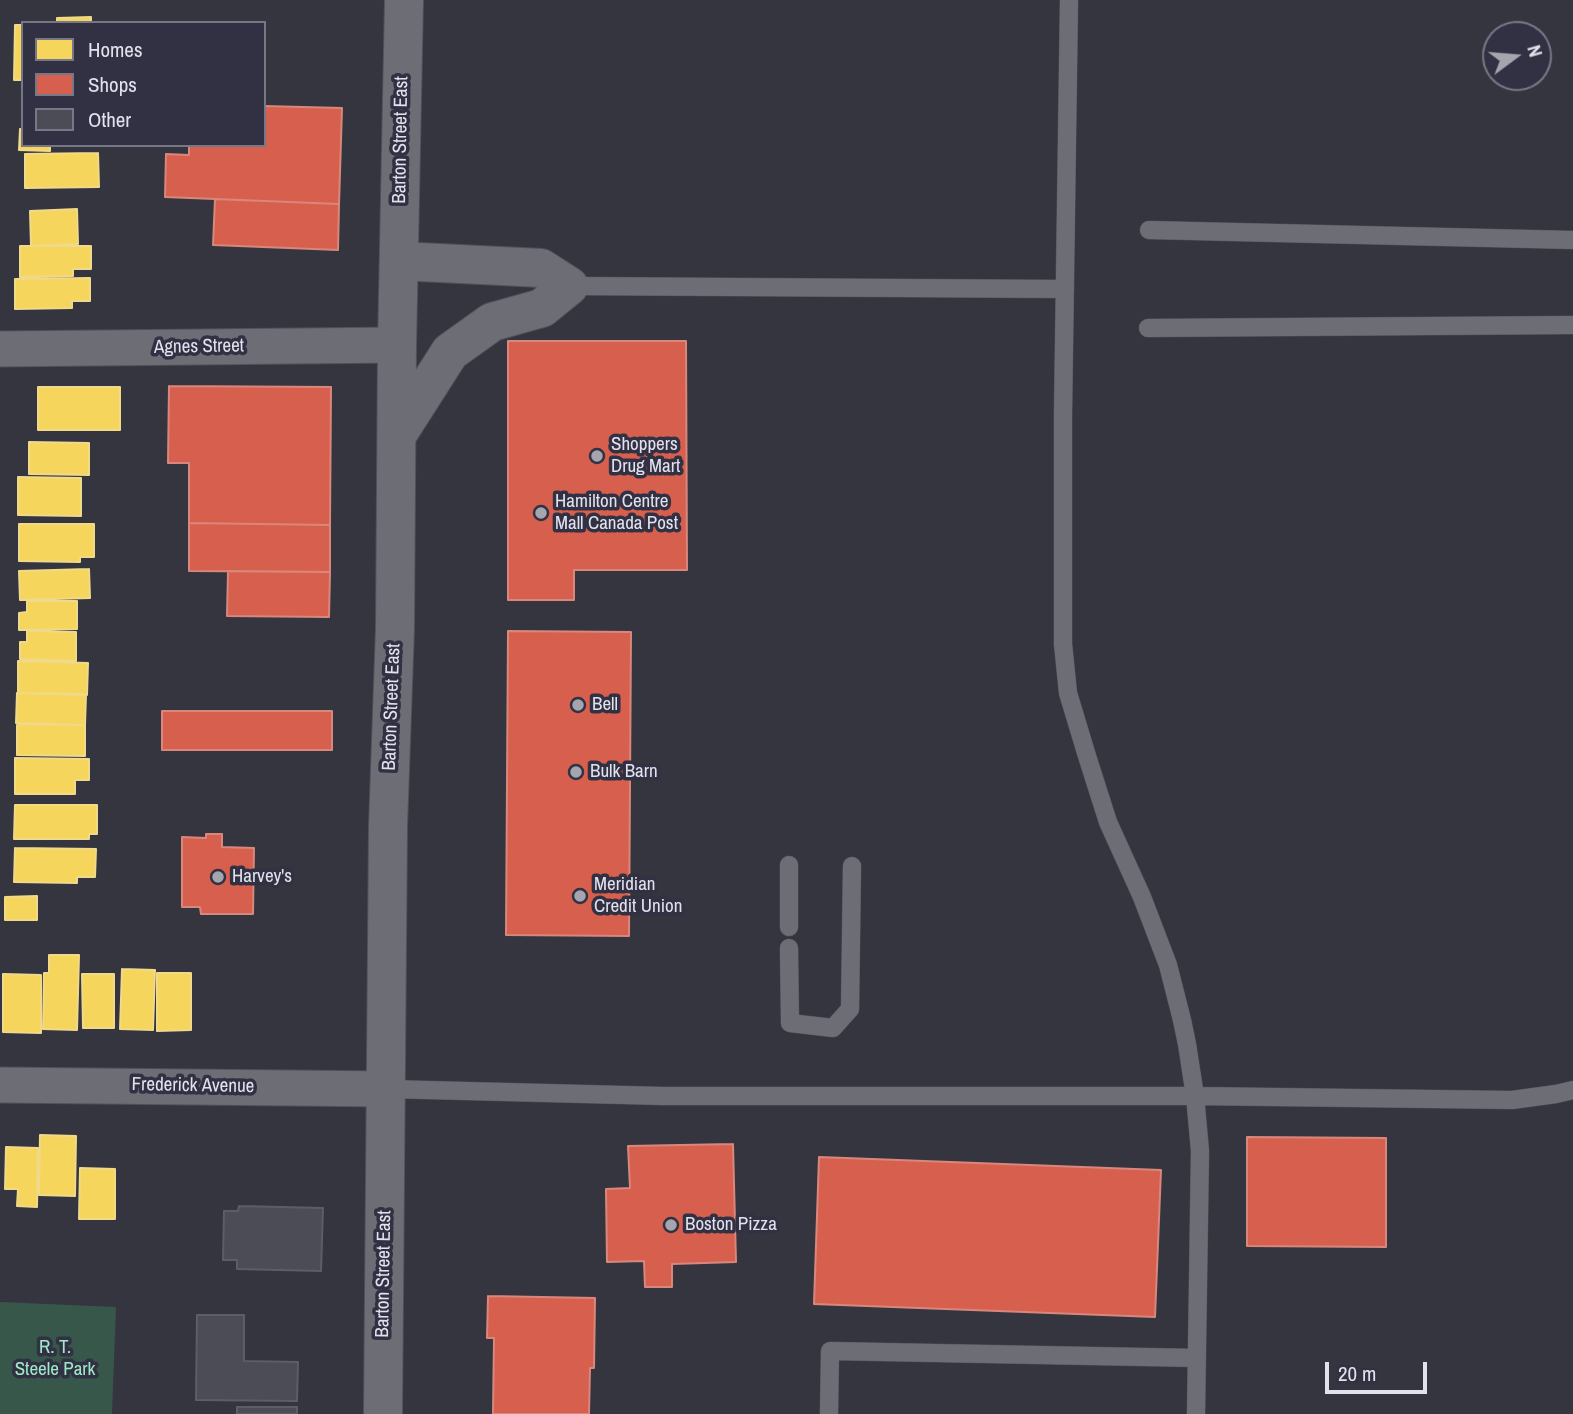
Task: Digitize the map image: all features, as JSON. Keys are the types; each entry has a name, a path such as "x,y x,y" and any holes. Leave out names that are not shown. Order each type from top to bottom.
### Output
{"main road":[{"name":"Barton Street East","path":"383,1414 388,826 394,628 404,0"},
{"path":"397,435 450,352 492,322 542,308 569,286 541,268 399,261"}],"street":[{"name":"Agnes Street","path":"0,349 397,345"},
{"name":"Frederick Avenue","path":"0,1084 387,1089"}],"lane":[{"path":"1069,0 1062,630 1068,693 1108,822 1142,897 1168,965 1182,1020 1195,1096 1200,1151 1196,1414"},
{"path":"1149,230 1573,240"},
{"path":"569,286 1065,289"},
{"path":"1148,328 1573,325"},
{"path":"789,865 789,927"},
{"path":"789,948 790,1023 833,1028 850,1009 852,866"},
{"path":"387,1089 663,1096 1195,1096 1512,1100 1573,1090"},
{"path":"829,1414 830,1351 1197,1358"}],"green space":[{"name":"R. T. Steele Park","path":"0,1302 116,1307 112,1414 0,1414"}],"building: Homes":[{"path":"91,17 91,21 57,21 57,18"},
{"path":"15,25 21,25 21,80 14,80"},
{"path":"20,129 21,147 50,147 50,151 19,150"},
{"path":"98,153 99,187 25,188 25,154"},
{"path":"77,209 78,244 31,246 30,211"},
{"path":"20,246 91,246 91,269 73,269 73,276 20,277"},
{"path":"90,278 90,301 72,301 72,308 15,309 15,279"},
{"path":"38,387 120,387 120,430 38,430"},
{"path":"29,442 89,443 89,475 29,474"},
{"path":"18,477 81,478 81,516 18,515"},
{"path":"19,524 94,524 94,557 80,557 80,562 19,561"},
{"path":"89,569 90,598 20,600 19,571"},
{"path":"27,601 77,601 77,629 19,630 19,613 27,612"},
{"path":"27,631 76,632 76,661 20,659 20,642 27,642"},
{"path":"18,661 88,663 87,695 18,693"},
{"path":"17,693 86,694 85,725 16,723"},
{"path":"17,724 85,725 85,756 17,755"},
{"path":"15,758 89,759 89,780 75,780 75,794 15,794"},
{"path":"15,805 97,805 97,834 89,834 89,839 14,839"},
{"path":"15,848 96,849 95,877 77,877 77,883 14,882"},
{"path":"37,896 37,920 5,920 5,897"},
{"path":"49,955 79,955 77,1030 43,1029 44,973 49,973"},
{"path":"122,969 155,970 153,1030 120,1029"},
{"path":"157,973 191,973 191,1030 157,1031"},
{"path":"3,974 41,975 41,1033 3,1032"},
{"path":"82,974 114,974 114,1028 83,1028"},
{"path":"40,1135 76,1136 75,1196 39,1195"},
{"path":"6,1147 38,1148 37,1207 17,1206 18,1189 5,1189"},
{"path":"80,1168 115,1169 115,1219 79,1219"}],"building: Shops":[{"path":"266,106 342,108 339,204 165,197 166,154 189,155 189,147 266,147"},
{"path":"215,199 339,204 338,250 213,245"},
{"name":"Shoppers Drug Mart","path":"508,341 686,341 687,570 574,570 574,600 508,600"},
{"path":"169,386 331,387 330,525 189,523 189,463 168,463"},
{"path":"189,523 330,525 330,572 189,571"},
{"path":"228,571 330,572 329,617 227,616"},
{"path":"508,631 631,632 629,936 506,935"},
{"path":"162,711 332,711 332,750 162,750"},
{"name":"Harvey's","path":"206,834 222,834 222,847 254,848 253,914 201,914 200,907 182,907 182,837 206,838"},
{"path":"1247,1137 1386,1138 1386,1247 1247,1246"},
{"name":"Boston Pizza","path":"733,1144 736,1262 672,1264 672,1287 645,1287 644,1261 607,1262 606,1189 630,1188 628,1146"},
{"path":"819,1157 1161,1170 1155,1317 814,1304"},
{"path":"488,1296 595,1298 594,1368 590,1368 589,1414 493,1414 494,1338 487,1338"}],"building: Other":[{"path":"239,1206 323,1208 321,1271 237,1269 237,1260 223,1260 224,1211 238,1211"},
{"path":"197,1315 244,1315 244,1361 298,1362 297,1401 196,1400"},
{"path":"237,1407 297,1407 297,1414 237,1414"}],"place":[{"name":"Shoppers Drug Mart","path":"597,456"},
{"name":"Hamilton Centre Mall Canada Post","path":"541,513"},
{"name":"Bell","path":"578,705"},
{"name":"Bulk Barn","path":"576,772"},
{"name":"Harvey's","path":"218,877"},
{"name":"Meridian Credit Union","path":"580,896"},
{"name":"Boston Pizza","path":"671,1225"}]}
